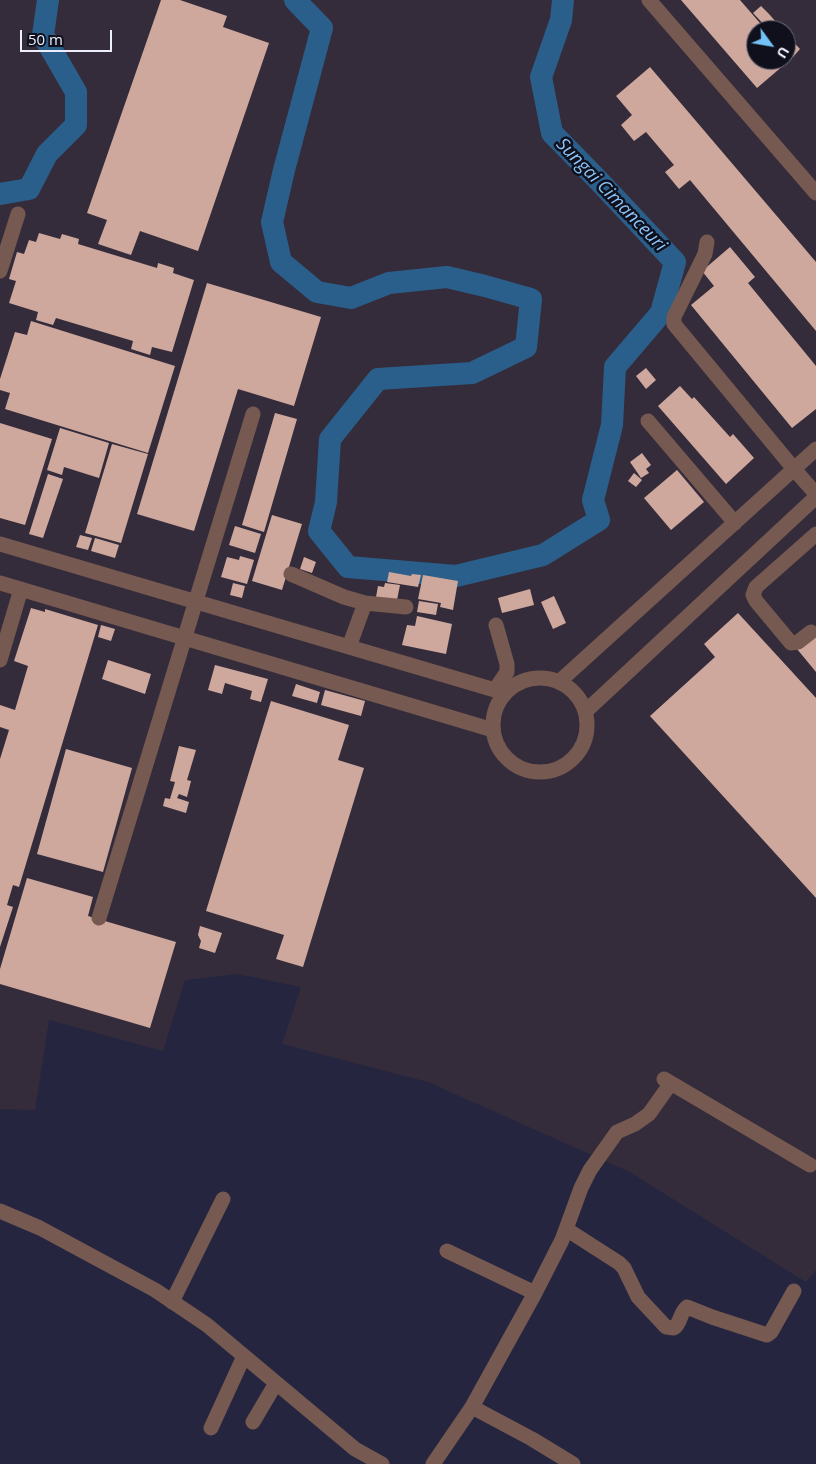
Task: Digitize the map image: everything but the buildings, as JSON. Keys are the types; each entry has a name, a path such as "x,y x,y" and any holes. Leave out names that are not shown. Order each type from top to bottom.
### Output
{"street":[{"path":"649,0 816,193"},
{"path":"0,271 18,214"},
{"path":"586,711 816,495 674,324 674,316 705,254 708,242"},
{"path":"99,918 252,414"},
{"path":"648,421 735,522"},
{"path":"560,681 816,449"},
{"path":"811,632 798,642 791,643 753,595 756,587 816,534"},
{"path":"0,544 500,692 521,682 540,677 560,681 576,693 586,711 588,731 581,750 568,764 550,772 530,772 512,764 499,749 493,730 495,710 500,692 507,672 507,664 496,625"},
{"path":"291,574 344,597 365,603 406,607"},
{"path":"0,583 493,730"},
{"path":"0,660 21,589"},
{"path":"349,647 365,603"},
{"path":"433,1464 472,1407 535,1293 562,1240 581,1188 590,1170 617,1132 635,1124 649,1114 668,1081 810,1164"},
{"path":"172,1302 223,1199"},
{"path":"0,1211 61,1239 155,1290 207,1325 355,1449 382,1464"},
{"path":"566,1229 619,1263 624,1268 638,1298 666,1326 674,1328 677,1326 684,1308 687,1307 767,1335 771,1332 794,1291"},
{"path":"447,1251 535,1293"},
{"path":"211,1428 244,1356"},
{"path":"254,1422 276,1383"},
{"path":"472,1407 574,1464"}],"shaded area":[{"path":"0,0 816,0 816,1270 806,1282 630,1172 428,1082 282,1044 301,987 238,974 185,980 163,1051 49,1020 35,1110 0,1109"}],"waterway":[{"name":"Sungai Cimanceuri","path":"0,194 29,189 47,154 76,125 76,92 43,35 48,0"},
{"name":"Sungai Cimanceuri","path":"295,0 322,28 272,222 281,262 317,292 351,298 389,283 447,277 531,299 526,347 472,373 378,379 330,439 326,502 319,531 348,567 456,576 543,555 599,520 593,500 612,425 615,367 661,313 675,262 552,133 541,77 561,20 563,0"}]}
